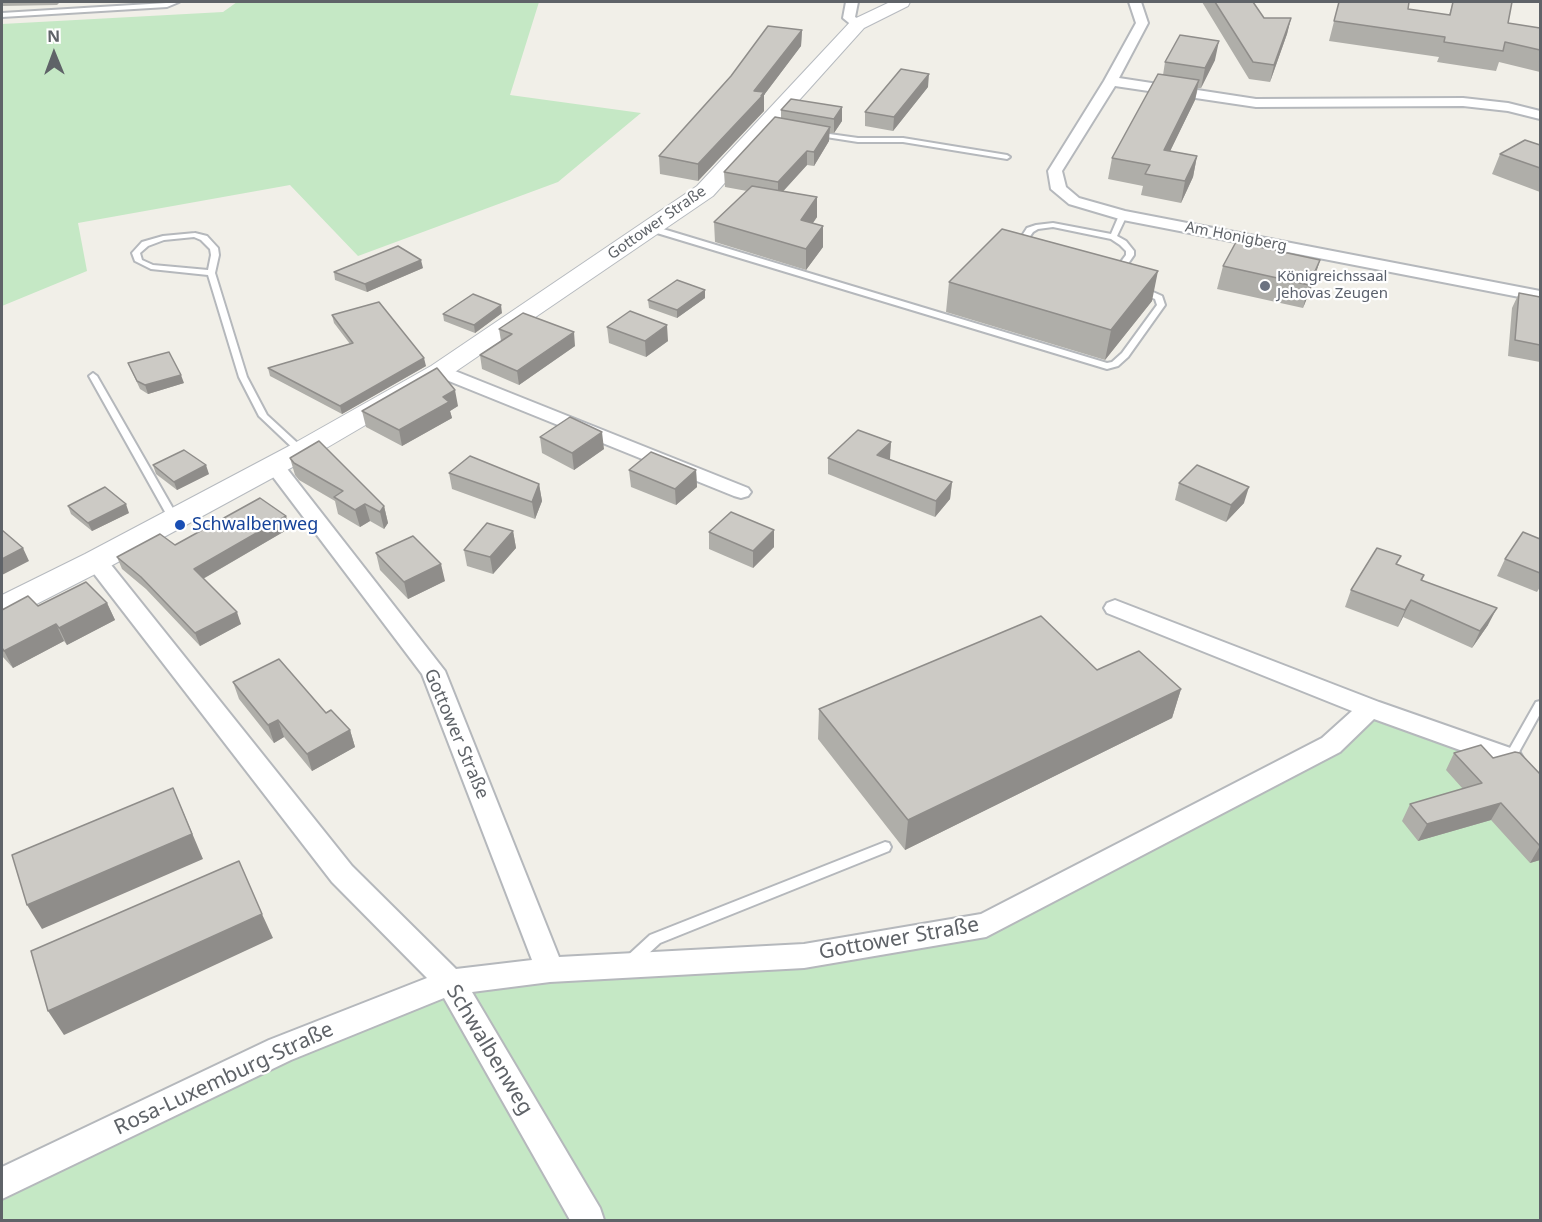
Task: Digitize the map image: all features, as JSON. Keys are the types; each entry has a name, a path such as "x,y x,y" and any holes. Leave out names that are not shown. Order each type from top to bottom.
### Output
{"street":[{"name":"Gottower Straße","path":"2,608 96,561 302,451 441,371 705,190 770,126 855,13 902,2"},
{"name":"Am Honigberg","path":"1135,2 1142,23 1111,81 1055,171 1059,189 1074,201 1123,215 1540,296"},
{"path":"1111,81 1256,103 1462,102 1508,107 1540,115"},
{"path":"441,371 741,492"},
{"name":"Gottower Straße","path":"274,465 433,671 550,970"},
{"name":"Schwalbenweg","path":"96,561 342,874 450,982 588,1221"},
{"path":"1115,608 1370,708 1510,758"},
{"name":"Gottower Straße","path":"450,982 550,970 804,956 986,925 1331,745 1370,708"},
{"name":"Rosa-Luxemburg-Straße","path":"2,1183 280,1050 450,982"}],"lane":[{"path":"2,15 176,2"},
{"path":"805,132 858,140 903,140 1007,157"},
{"path":"1113,237 1123,215"},
{"path":"1095,273 1120,269 1130,255 1130,251 1113,237 1059,226 1045,225 1030,230 1022,242 1025,250 1034,258 1095,273 1116,281"},
{"path":"650,228 1107,366 1115,364 1125,355 1161,305 1161,301 1154,294 1136,288"},
{"path":"211,273 151,267 139,261 136,253 145,244 163,238 195,235 204,238 214,248 215,255 211,273 243,376 263,416 302,451"},
{"path":"93,376 174,519"},
{"path":"1510,758 1540,705"},
{"path":"627,965 655,939 885,847"}],"green space":[{"path":"237,2 539,2 510,95 641,113 558,182 358,256 290,185 78,223 87,271 2,306 2,24 223,12"},
{"path":"1370,708 1540,779 1540,1220 2,1220 2,1183 280,1050 450,982 986,925 1331,745"}],"building":[{"path":"1215,2 1253,2 1264,18 1291,18 1274,65 1253,62"},
{"path":"1339,2 1409,2 1408,9 1450,15 1453,2 1512,2 1508,23 1540,28 1540,50 1505,42 1503,51 1444,42 1445,37 1334,21"},
{"path":"768,26 802,30 754,91 764,92 761,96 764,94 698,164 659,156 731,76"},
{"path":"1180,35 1219,41 1205,68 1165,62"},
{"path":"901,69 929,74 894,117 865,112"},
{"path":"1158,74 1199,80 1164,150 1197,156 1185,181 1145,174 1150,165 1112,158"},
{"path":"791,99 842,107 834,119 781,110"},
{"path":"775,117 830,127 814,152 807,151 778,182 724,172"},
{"path":"1525,140 1540,145 1540,168 1500,154"},
{"path":"752,186 817,197 801,220 823,226 806,249 714,222"},
{"path":"1002,229 1158,271 1111,330 949,282"},
{"path":"1236,242 1320,260 1309,285 1223,266"},
{"path":"398,246 421,260 365,284 334,272"},
{"path":"677,280 705,290 677,310 648,300"},
{"path":"1519,293 1540,297 1540,345 1515,340"},
{"path":"473,294 501,305 474,325 443,314"},
{"path":"379,302 424,358 340,406 268,368 353,343 332,315"},
{"path":"630,311 667,325 645,341 607,327"},
{"path":"523,313 574,332 517,371 480,355 512,334 499,329"},
{"path":"169,352 181,375 145,385 137,381 128,363"},
{"path":"437,368 455,390 443,397 449,402 399,430 362,411"},
{"path":"570,417 602,432 572,453 540,437"},
{"path":"858,430 891,442 877,455 952,482 936,501 828,458"},
{"path":"319,441 384,506 380,512 365,504 355,510 334,497 343,491 294,463 290,458"},
{"path":"184,450 206,465 174,482 153,465"},
{"path":"651,452 696,470 675,489 629,470"},
{"path":"470,456 539,484 532,502 449,473"},
{"path":"1197,465 1249,487 1231,505 1179,483"},
{"path":"105,487 126,504 88,523 68,506"},
{"path":"260,498 286,516 194,569 237,612 195,633 141,577 117,557 160,534 175,545"},
{"path":"731,512 774,530 753,551 709,532"},
{"path":"487,523 513,531 490,557 464,550"},
{"path":"2,530 23,548 2,559"},
{"path":"1523,532 1540,539 1540,573 1505,559"},
{"path":"413,536 441,564 404,582 376,553"},
{"path":"1377,548 1401,556 1396,564 1424,575 1421,580 1497,608 1480,631 1411,600 1405,610 1351,590"},
{"path":"86,582 107,603 59,628 56,624 4,651 2,648 2,610 28,596 38,606"},
{"path":"1041,616 1097,670 1139,651 1181,689 908,820 819,709"},
{"path":"279,659 326,713 331,710 350,730 307,754 278,720 268,725 233,682"},
{"path":"1481,745 1493,758 1515,752 1520,753 1540,774 1540,846 1501,803 1427,824 1410,804 1482,783 1454,753"},
{"path":"173,788 192,834 27,905 12,855"},
{"path":"239,861 262,914 48,1011 31,951"}],"place":[{"name":"Königreichssaal Jehovas Zeugen","path":"1265,286"},
{"name":"Schwalbenweg","path":"180,525"}]}
